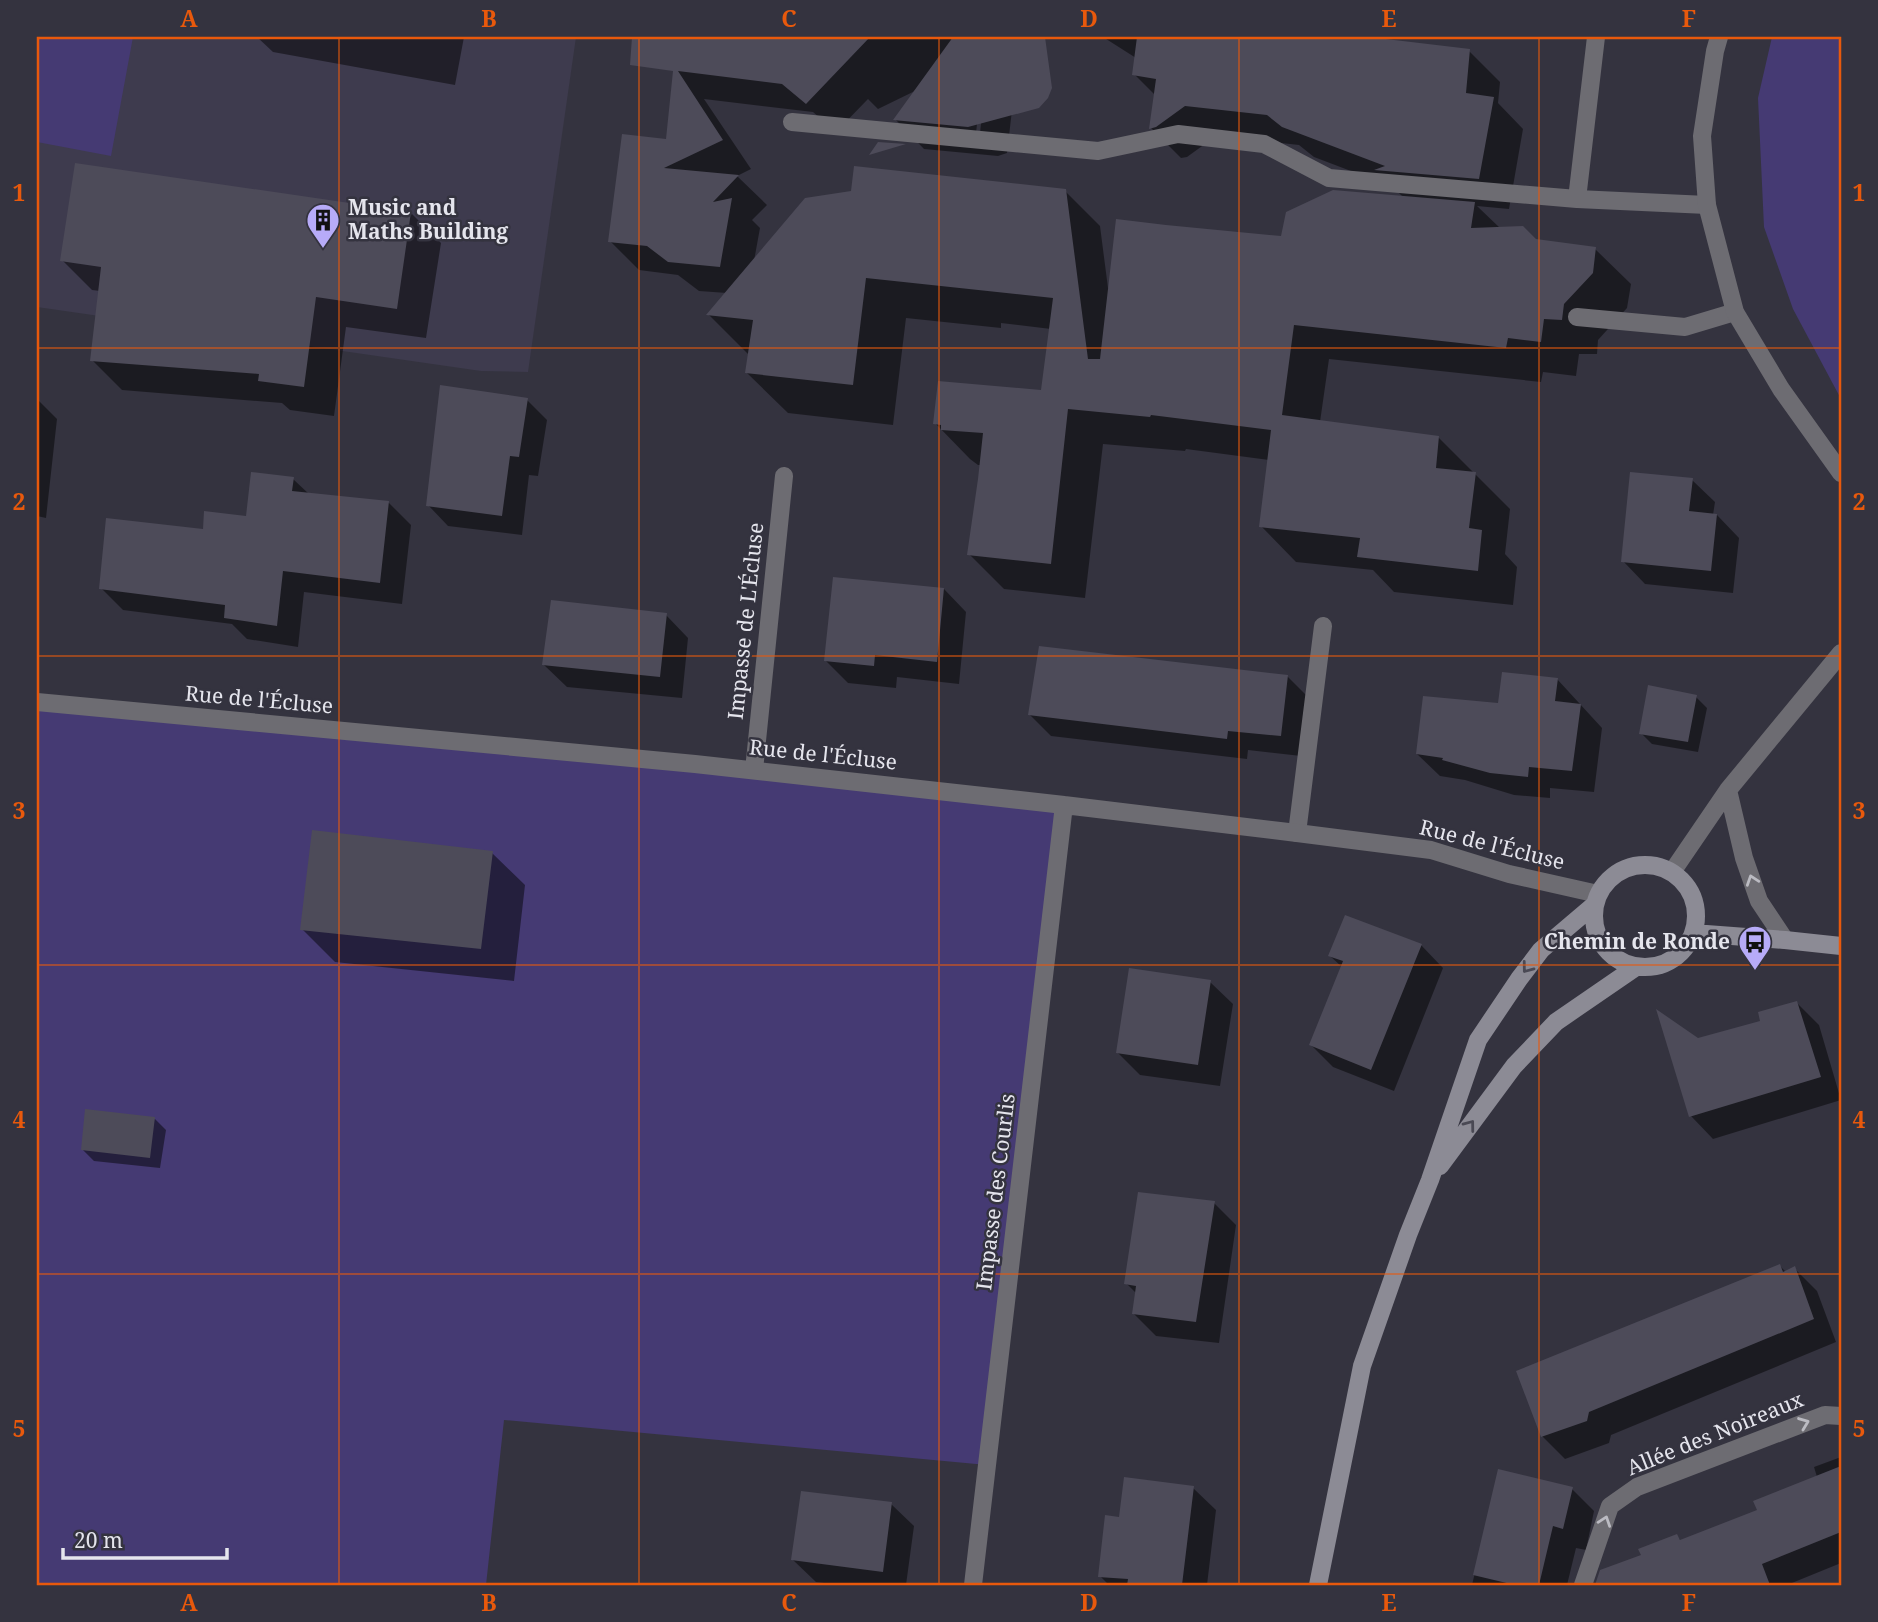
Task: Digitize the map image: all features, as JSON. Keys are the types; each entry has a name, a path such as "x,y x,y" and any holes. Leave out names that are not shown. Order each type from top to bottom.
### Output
{"street":[{"path":"1577,200 1596,37"},
{"path":"1720,37 1702,136 1707,205 1735,312 1781,389 1841,473"},
{"path":"792,122 1098,151 1178,134 1264,144 1329,178 1577,200 1707,205"},
{"path":"1577,317 1685,327 1735,312"},
{"name":"Impasse de L'Écluse","path":"754,770 784,476"},
{"path":"1297,833 1323,626"},
{"path":"1672,872 1728,790 1841,653"},
{"name":"Rue de l'Écluse","path":"37,702 754,770 1297,833 1431,850 1596,899"},
{"path":"1728,790 1744,858 1759,901 1785,940"},
{"name":"Impasse des Courlis","path":"973,1585 1064,805"},
{"path":"1318,1585 1362,1366 1478,1040 1541,950 1596,899 1608,880 1622,870 1639,865 1656,866 1672,872 1691,893 1696,919 1693,933 1686,946 1664,964 1636,967 1620,961 1607,951 1598,937 1594,921 1596,899"},
{"path":"1693,933 1841,946"},
{"path":"1430,1180 1514,1066 1556,1022 1636,967"},
{"name":"Allée des Noireaux","path":"1583,1585 1610,1506 1637,1487 1825,1415 1841,1416"}],"shaded area":[{"path":"37,37 576,37 528,372 481,371 37,307"},
{"path":"37,37 133,37 111,156 37,142"},
{"path":"1772,37 1841,37 1841,399 1793,309 1764,227 1758,98"},
{"path":"37,703 1064,805 987,1465 504,1420 486,1585 37,1585"}],"building":[{"path":"632,37 870,37 806,104 782,84 678,71 723,140 664,168 739,175 713,202 732,198 720,267 668,262 647,246 608,242 622,134 666,139 673,71 630,65"},
{"path":"953,37 1045,37 1052,88 1048,98 1039,108 968,127 893,120"},
{"path":"1137,37 1369,37 1470,49 1466,93 1494,97 1479,179 1374,170 1385,166 1282,127 1267,115 1185,106 1149,129 1156,79 1132,75"},
{"path":"878,142 906,144 869,155"},
{"path":"75,163 411,212 397,309 316,297 304,387 258,381 259,374 90,361 101,267 60,261"},
{"path":"854,166 1066,189 1088,359 1100,359 1116,219 1281,236 1286,212 1333,190 1475,202 1471,228 1523,226 1536,239 1596,247 1593,273 1564,304 1562,320 1544,319 1541,342 1508,338 1506,348 1294,325 1282,415 1439,436 1436,468 1476,472 1469,528 1482,530 1478,571 1357,557 1360,538 1259,527 1271,430 1151,415 1068,409 1051,564 967,555 983,433 941,430 941,425 933,424 938,381 1041,390 1053,298 866,278 853,385 745,373 753,320 706,315 805,198 851,191"},
{"path":"440,385 528,398 519,457 510,456 502,516 426,506"},
{"path":"251,472 294,477 292,491 389,501 380,583 283,571 277,626 224,618 225,605 99,589 106,518 203,529 204,511 246,516"},
{"path":"1630,472 1693,478 1689,511 1717,514 1711,571 1621,562"},
{"path":"833,577 944,588 937,662 875,655 874,666 824,661"},
{"path":"551,600 667,613 660,677 542,665"},
{"path":"1039,646 1288,675 1281,736 1228,731 1227,739 1028,715"},
{"path":"1502,672 1558,678 1555,701 1581,704 1572,771 1529,767 1528,777 1490,773 1442,760 1443,758 1416,754 1423,696 1498,703"},
{"path":"1648,685 1697,695 1688,742 1639,734"},
{"path":"312,830 493,851 481,949 300,930"},
{"path":"1345,915 1422,944 1371,1070 1309,1045 1343,961 1328,956"},
{"path":"1129,968 1211,980 1198,1065 1116,1053"},
{"path":"1797,1001 1821,1077 1689,1117 1656,1009 1698,1038 1760,1021 1758,1012"},
{"path":"85,1109 155,1117 150,1158 81,1150"},
{"path":"1138,1192 1215,1201 1196,1322 1132,1314 1136,1286 1124,1284"},
{"path":"1780,1264 1783,1272 1795,1266 1814,1319 1589,1412 1587,1421 1541,1437 1516,1371"},
{"path":"1841,1466 1841,1532 1762,1564 1770,1585 1595,1585 1600,1570 1641,1555 1638,1549 1677,1534 1680,1540 1757,1510 1753,1501"},
{"path":"1498,1469 1573,1487 1563,1529 1553,1526 1539,1585 1515,1585 1473,1575"},
{"path":"1124,1477 1194,1486 1182,1585 1127,1585 1128,1579 1098,1577 1105,1515 1119,1517"},
{"path":"801,1491 892,1502 883,1572 791,1560"}],"place":[{"name":"Music and Maths Building","path":"323,250"},
{"name":"Chemin de Ronde","path":"1755,972"}]}
